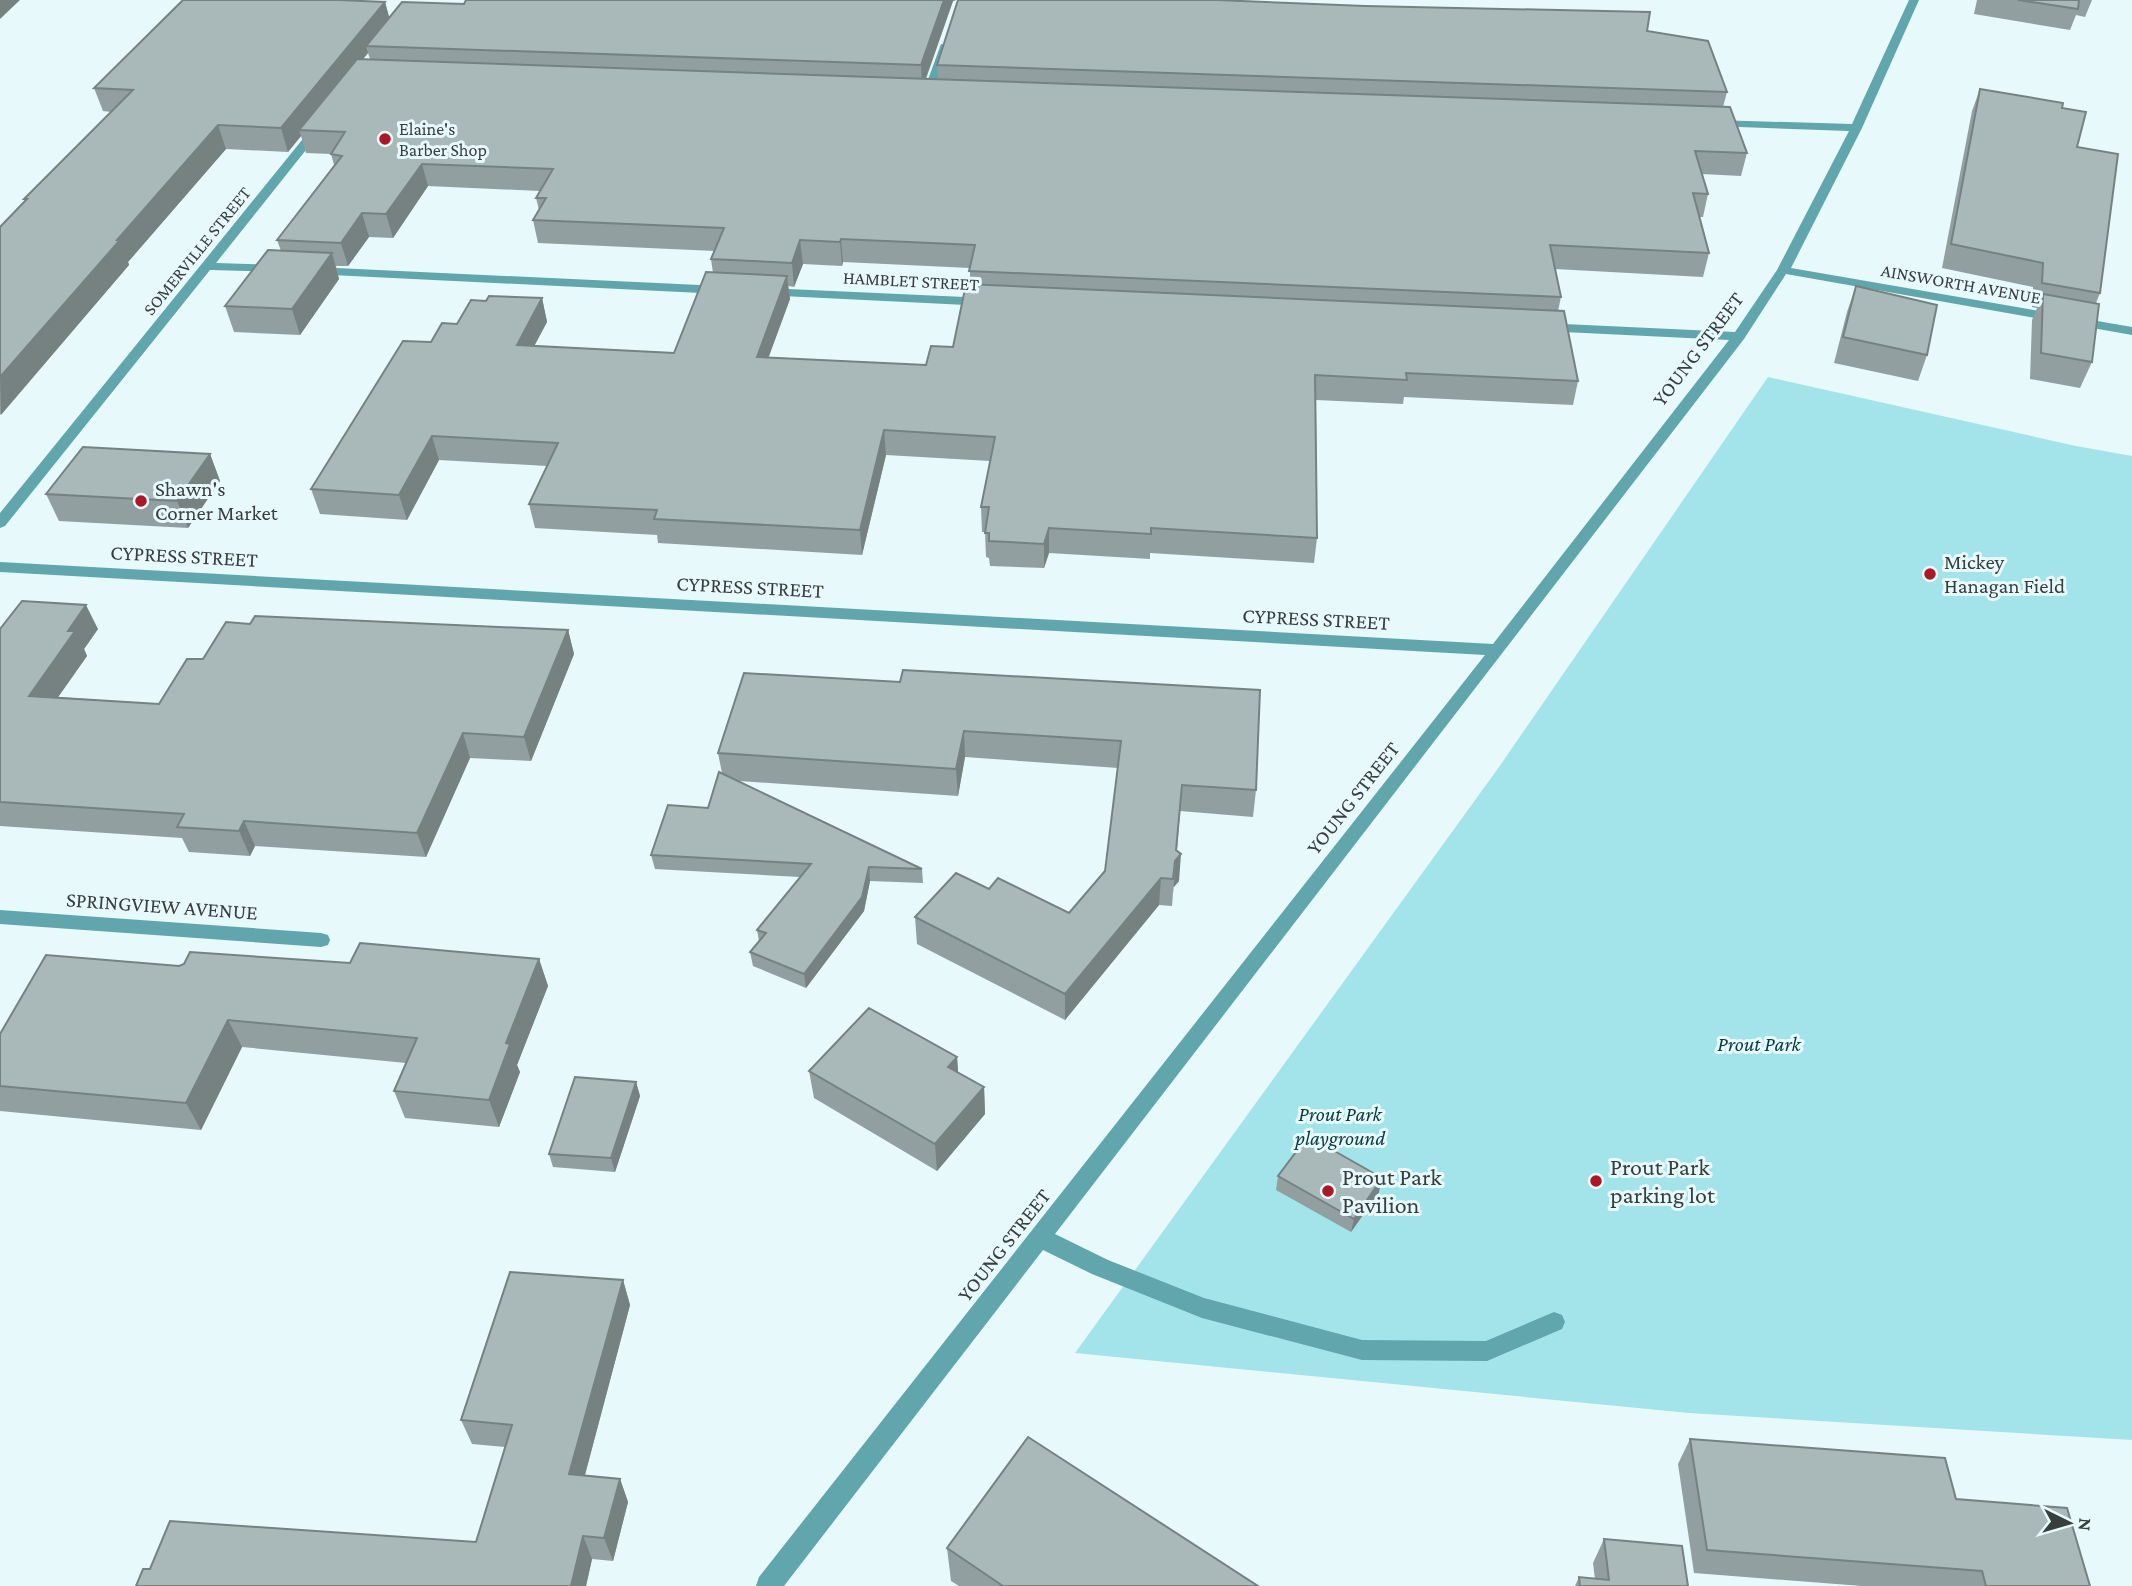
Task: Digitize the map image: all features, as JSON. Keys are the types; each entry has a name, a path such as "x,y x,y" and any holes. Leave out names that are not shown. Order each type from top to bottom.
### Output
{"street":[{"name":"YOUNG STREET","path":"768,1586 1739,336 1783,270 1856,128 1914,0"},
{"path":"942,97 923,96 948,37"},
{"name":"SOMERVILLE STREET","path":"0,523 326,117"},
{"path":"1696,123 1856,128"},
{"name":"HAMBLET STREET","path":"207,266 1000,302"},
{"name":"AINSWORTH AVENUE","path":"1783,270 2132,331"},
{"path":"1528,326 1739,336"},
{"name":"CYPRESS STREET","path":"0,567 1497,650"},
{"name":"SPRINGVIEW AVENUE","path":"0,917 321,940"},
{"path":"1039,1237 1100,1267 1202,1308 1362,1350 1487,1351 1555,1322"}],"green space":[{"name":"Prout Park","path":"1768,377 2076,446 2132,456 2132,1440 1689,1413 1075,1353 1499,767"}],"building":[{"path":"183,0 385,2 281,128 218,125 0,377 0,227 27,199 24,199 133,90 94,88"},
{"path":"466,0 944,0 921,65 366,46 402,2 464,4"},
{"path":"958,0 1217,0 1650,12 1647,31 1708,41 1727,92 937,65"},
{"path":"2018,0 2079,0 2078,9"},
{"path":"357,59 1730,107 1747,153 1695,151 1708,194 1693,193 1709,253 1550,245 1561,297 969,271 975,245 841,239 840,242 800,240 792,263 711,259 724,228 533,220 546,198 536,198 553,169 422,164 386,214 362,213 341,243 277,240 342,156 331,154 345,132 299,130"},
{"path":"1980,89 2063,103 2062,108 2086,112 2077,147 2118,154 2100,293 2042,283 2043,263 1951,244"},
{"path":"268,250 332,253 292,309 225,306"},
{"path":"706,272 787,276 757,357 926,365 931,346 953,347 966,284 1564,311 1578,381 1406,373 1407,380 1315,375 1317,538 1151,528 1151,534 1049,528 1044,544 989,541 989,533 985,533 989,507 981,507 995,437 884,430 860,530 654,519 657,510 529,504 558,443 432,436 399,495 311,489 403,341 431,342 442,323 457,324 471,300 486,301 489,296 542,298 517,345 674,353"},
{"path":"1856,286 1937,305 1927,355 1843,337"},
{"path":"2043,294 2099,304 2092,362 2041,353"},
{"path":"83,447 210,454 177,501 46,494"},
{"path":"22,601 86,605 68,631 75,631 29,696 159,704 187,659 203,659 226,622 250,624 255,616 568,630 524,737 463,733 417,833 244,821 239,831 177,827 184,814 0,802 0,629"},
{"path":"903,670 1260,690 1256,790 1182,785 1176,850 1181,854 1175,861 1173,879 1161,878 1065,994 915,917 956,873 989,889 998,878 1069,913 1105,871 1121,741 964,731 956,769 718,753 744,673 900,682"},
{"path":"719,772 922,869 869,867 862,897 804,974 750,952 766,933 757,930 811,864 651,855 668,805 708,808"},
{"path":"360,943 539,959 506,1043 510,1044 489,1100 394,1091 417,1038 228,1020 186,1103 0,1086 0,1034 46,955 179,966 184,964 190,952 350,963"},
{"path":"869,1008 957,1057 948,1067 984,1087 935,1144 809,1071"},
{"path":"575,1077 636,1082 611,1158 549,1154"},
{"name":"Prout Park Pavilion","path":"1308,1136 1382,1178 1354,1219 1278,1176"},
{"path":"510,1272 623,1280 569,1474 620,1479 604,1538 583,1536 571,1586 136,1586 143,1569 150,1569 170,1521 476,1542 512,1425 461,1420"},
{"path":"1028,1437 1258,1586 1003,1586 947,1548"},
{"path":"1690,1439 1945,1458 1956,1499 2067,1508 2090,1586 1986,1586 1982,1571 1707,1550"},
{"path":"1604,1539 1682,1546 1688,1586 1580,1586 1579,1577 1609,1580"}],"place":[{"name":"Elaine's Barber Shop","path":"385,139"},
{"name":"Shawn's Corner Market","path":"141,501"},
{"name":"Mickey Hanagan Field","path":"1930,574"},
{"name":"Prout Park parking lot","path":"1596,1181"},
{"name":"Prout Park Pavilion","path":"1328,1191"}],"park label":[{"name":"Prout Park playground","path":"1340,1126"}]}
